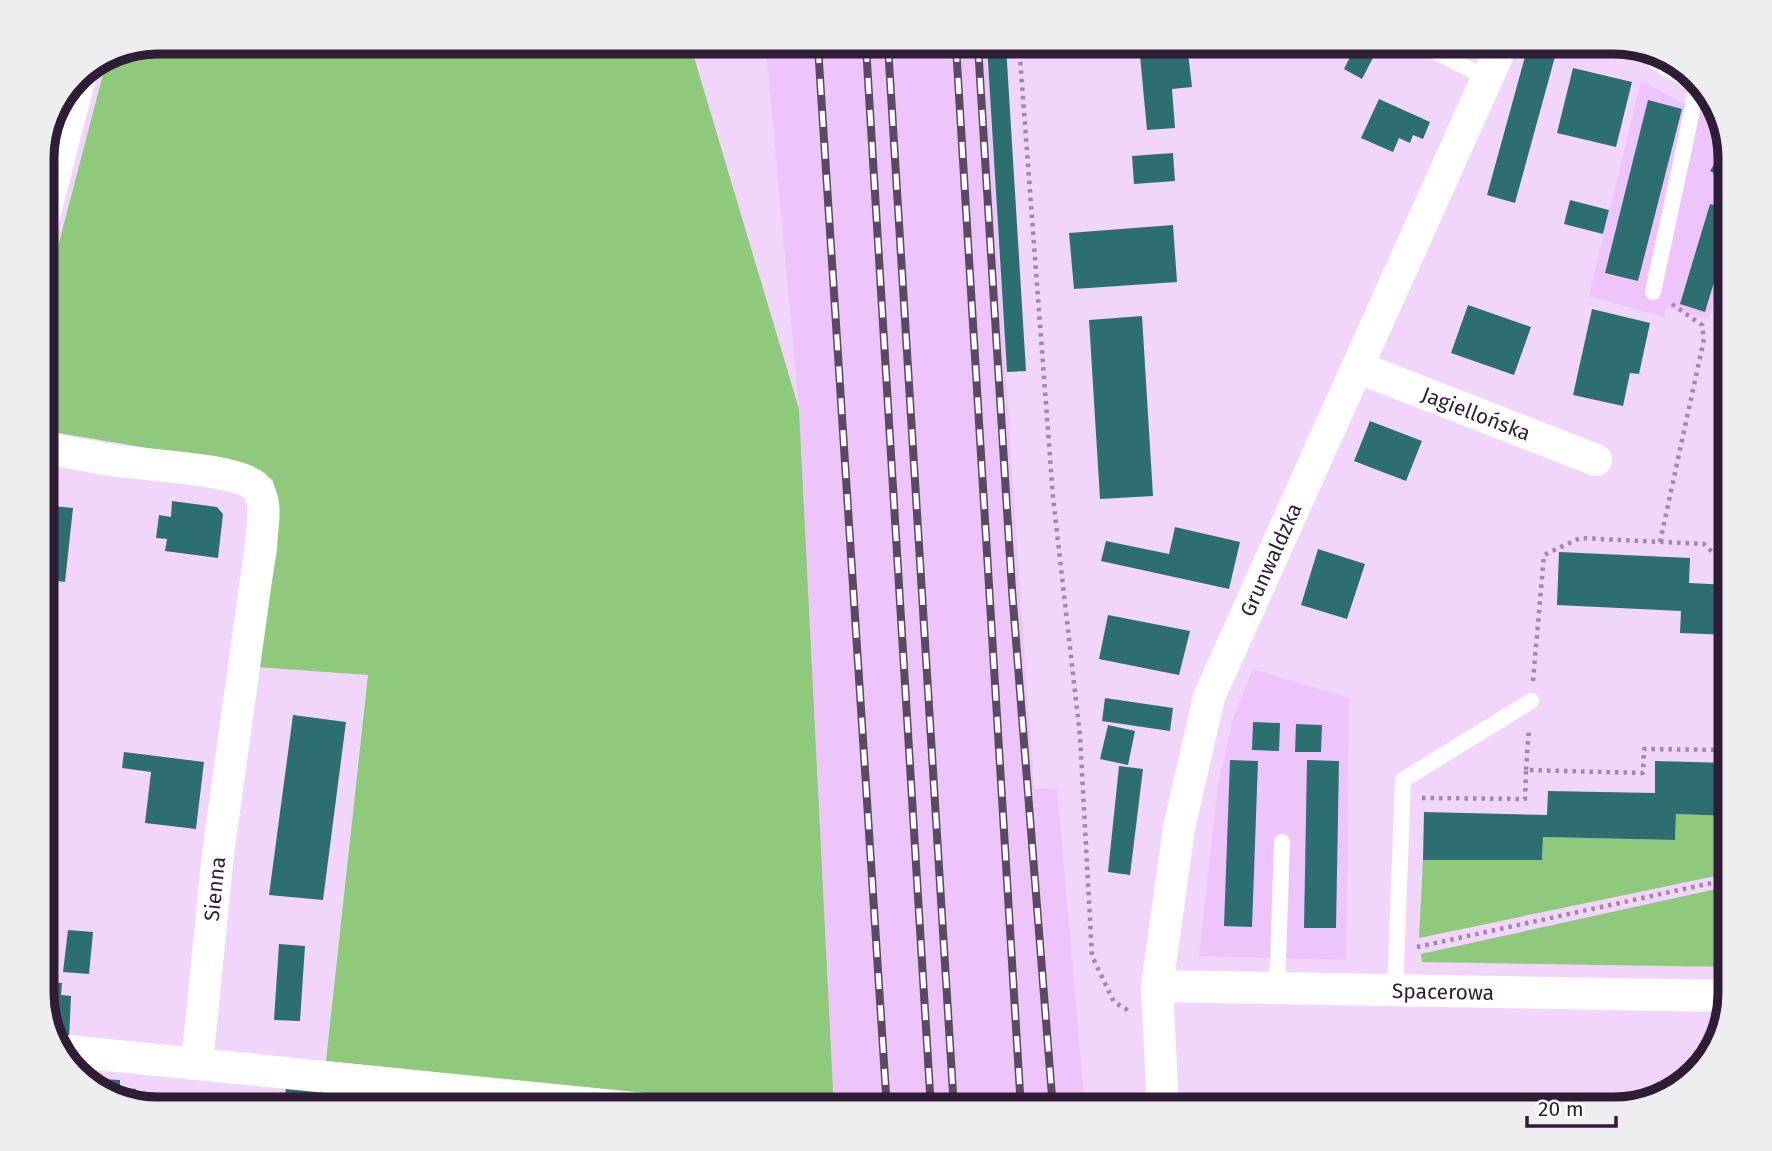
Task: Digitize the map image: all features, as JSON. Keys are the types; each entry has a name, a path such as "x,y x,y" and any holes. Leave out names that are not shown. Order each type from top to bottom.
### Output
{"street":[{"name":"Grunwaldzka","path":"1162,1097 1157,986 1179,828 1209,697 1498,54"},
{"path":"54,178 75,98"},
{"name":"Jagiellońska","path":"1357,367 1596,460"},
{"name":"Sienna","path":"54,449 116,461 234,476 256,487 261,497 261,544 218,854 197,1064"},
{"name":"Spacerowa","path":"1157,986 1718,996"},
{"path":"73,1051 525,1097"}],"lane":[{"path":"1440,54 1487,78"},
{"path":"1653,292 1696,94"},
{"path":"1395,992 1403,780 1531,701"},
{"path":"1277,990 1282,842"}],"path":[{"path":"1020,54 1052,497 1080,736 1092,956 1114,1002 1159,1031"},
{"path":"1653,292 1702,325 1704,339 1660,541"},
{"path":"1417,798 1525,799 1544,555 1580,538 1704,544 1718,557"},
{"path":"1526,770 1643,773 1644,749 1718,750"},
{"path":"1412,948 1718,882"}],"shaded area":[{"path":"767,54 986,54 1034,789 1057,788 1084,1097 833,1097 799,409"},
{"path":"1641,81 1708,114 1710,119 1718,158 1718,287 1709,319 1666,307 1664,317 1589,296"},
{"path":"1253,669 1349,698 1346,960 1199,956 1218,786 1233,718"}],"green space":[{"path":"158,54 693,54 799,409 833,1097 661,1097 326,1061 368,675 256,667 277,552 279,508 273,480 248,465 54,430 54,262 104,70 119,62"},
{"path":"1676,814 1718,816 1718,876 1419,938 1423,860 1542,860 1543,837 1675,840"},
{"path":"1718,889 1718,967 1422,962 1421,954"}],"building":[{"path":"987,54 1006,54 1026,371 1007,372"},
{"path":"1140,54 1188,54 1192,87 1172,89 1175,128 1147,130"},
{"path":"1352,54 1375,54 1362,79 1344,69"},
{"path":"1526,54 1556,54 1515,203 1487,195"},
{"path":"1573,68 1632,82 1616,147 1557,133"},
{"path":"1379,99 1430,122 1423,139 1413,135 1410,143 1399,138 1393,152 1361,138"},
{"path":"1648,100 1682,109 1638,281 1605,273"},
{"path":"1173,153 1175,181 1134,184 1132,156"},
{"path":"1718,157 1718,175 1710,171"},
{"path":"1570,200 1609,210 1603,234 1564,224"},
{"path":"1710,204 1718,206 1718,269 1705,312 1680,304"},
{"path":"1173,225 1177,282 1074,289 1069,233"},
{"path":"1468,305 1531,327 1514,375 1451,353"},
{"path":"1592,309 1650,323 1639,374 1630,373 1623,406 1573,395"},
{"path":"1142,316 1153,496 1100,499 1089,320"},
{"path":"1370,421 1422,441 1406,481 1354,461"},
{"path":"172,501 217,507 223,514 218,558 165,551 167,539 156,538 159,515 171,517"},
{"path":"54,506 73,508 65,582 54,581"},
{"path":"1175,527 1240,542 1229,589 1101,561 1106,541 1169,554"},
{"path":"1318,549 1365,564 1347,619 1301,605"},
{"path":"1559,552 1690,558 1689,583 1718,584 1718,635 1680,633 1681,611 1557,605"},
{"path":"1108,615 1190,631 1179,675 1099,659"},
{"path":"1105,698 1173,708 1170,731 1102,721"},
{"path":"293,715 346,722 323,900 269,895"},
{"path":"1253,722 1280,723 1279,751 1252,750"},
{"path":"1296,724 1322,725 1321,752 1295,752"},
{"path":"1108,725 1135,731 1128,765 1100,759"},
{"path":"124,752 204,762 196,829 145,823 151,772 122,768"},
{"path":"1230,760 1258,761 1252,927 1224,926"},
{"path":"1307,760 1339,761 1336,928 1304,928"},
{"path":"1655,761 1718,763 1718,816 1676,814 1675,840 1543,837 1542,860 1423,860 1424,812 1547,815 1548,791 1655,793"},
{"path":"1119,766 1143,769 1130,875 1108,872"},
{"path":"68,930 93,932 89,974 63,972"},
{"path":"279,944 305,946 300,1021 274,1020"},
{"path":"54,983 62,983 61,995 71,996 69,1040 66,1040 56,1013"},
{"path":"101,1079 120,1080 120,1087 136,1089 136,1094 132,1093"},
{"path":"286,1086 359,1093 358,1097 285,1097"}],"railway":[{"path":"818,54 886,1097"},
{"path":"866,54 930,1097"},
{"path":"888,54 953,1097"},
{"path":"956,54 1020,1097"},
{"path":"978,54 1012,590 1052,1097"}]}
